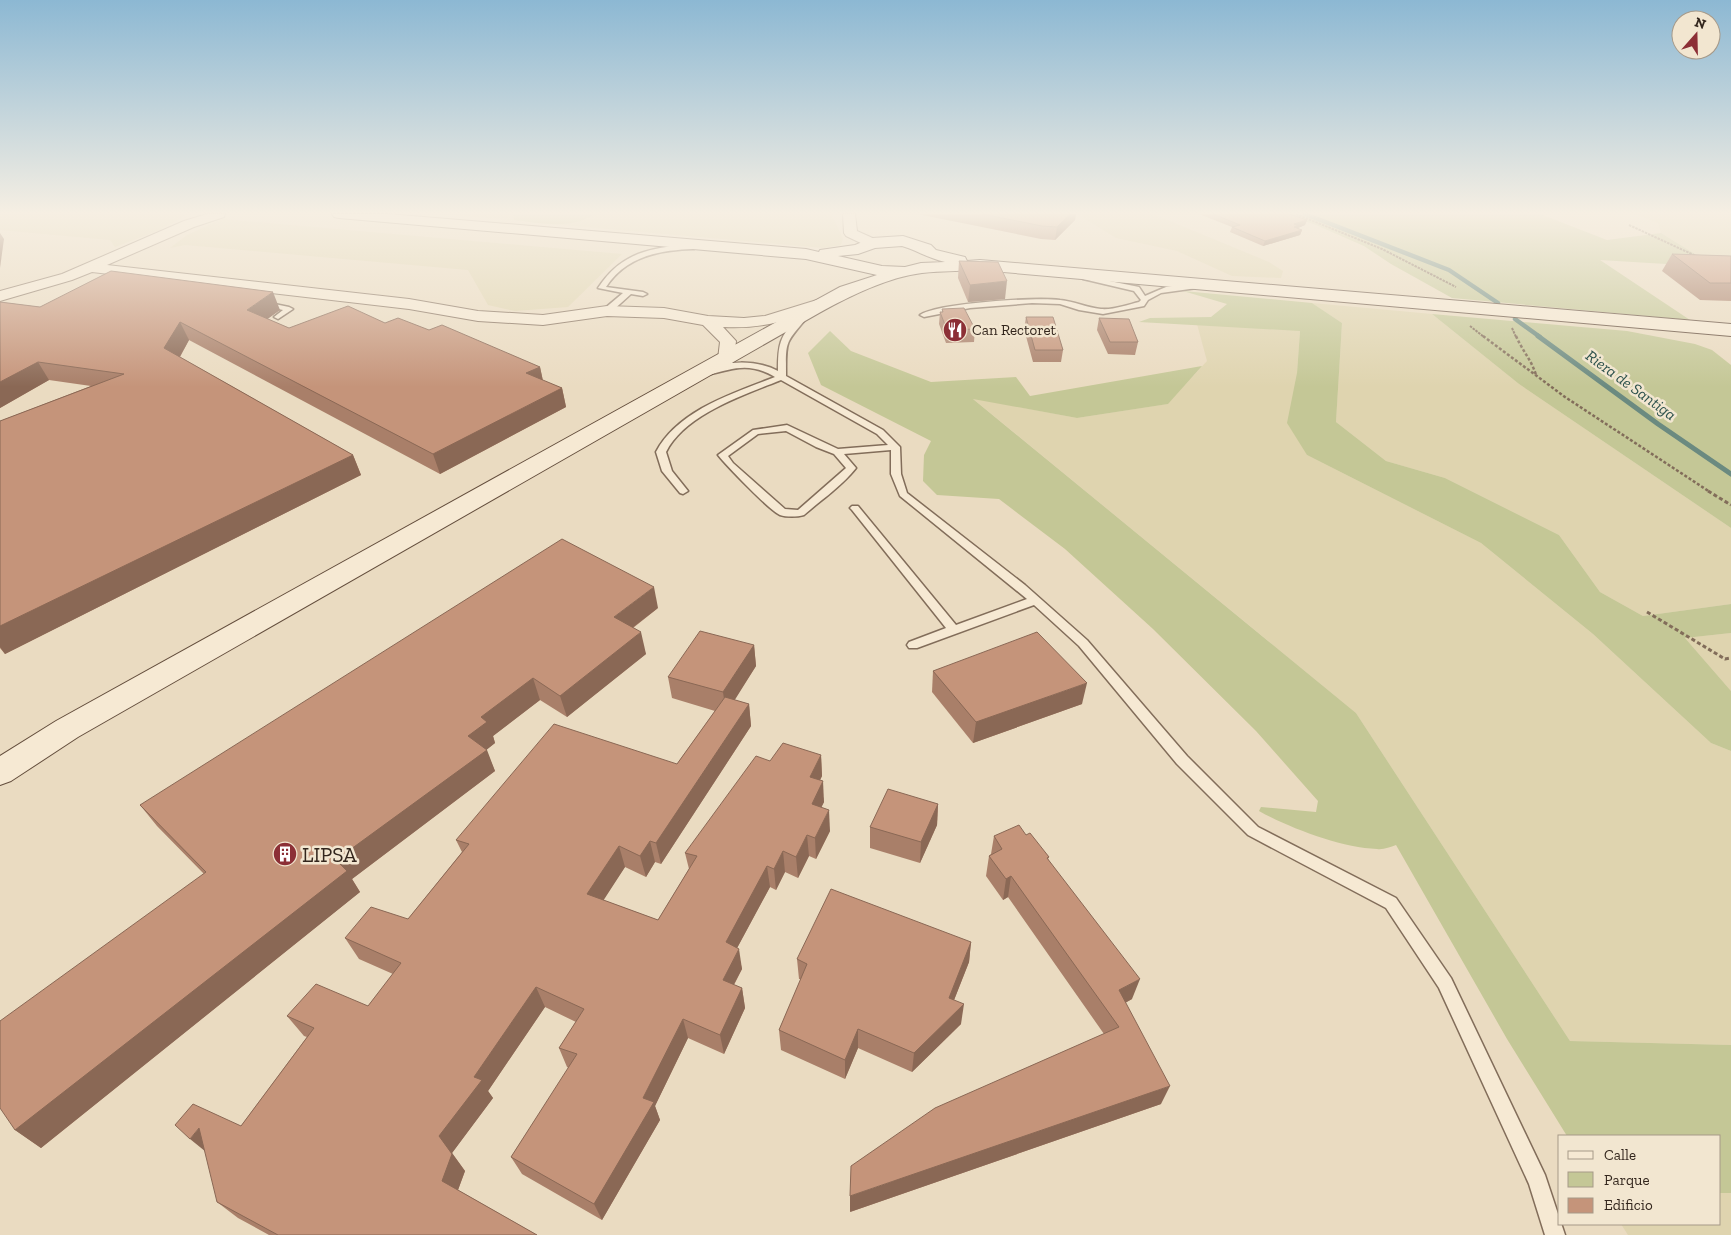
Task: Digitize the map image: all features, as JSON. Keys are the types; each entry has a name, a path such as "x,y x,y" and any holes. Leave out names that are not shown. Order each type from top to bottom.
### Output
{"main road":[{"path":"838,296 858,276 859,272"},
{"path":"0,772 68,729 813,309 838,296 908,272"},
{"path":"1066,272 1731,330"}],"street":[{"path":"4,293 67,277 79,272"},
{"path":"134,272 409,304 478,316 543,320 607,311 664,313 708,321 744,323 767,321 838,296"},
{"path":"708,321 728,341 726,359"}],"lane":[{"path":"106,278 117,272"},
{"path":"615,272 606,280 602,288 643,294 638,312"},
{"path":"1057,272 1136,288 1144,299"},
{"path":"924,315 970,306 1052,301 1102,312 1141,304 1144,299 1162,290 1209,285"},
{"path":"607,311 628,292"},
{"path":"254,302 283,306 289,309 278,317"},
{"path":"782,377 781,347 785,337 813,309"},
{"path":"684,382 742,363 752,363 766,368 880,432 895,447 896,474 903,494 1035,600 1083,644 1182,760 1253,831 1391,903 1445,983 1538,1182 1556,1235"},
{"path":"683,491 667,471 661,452 670,436 683,424 744,392 782,377"},
{"path":"838,452 851,468 800,513 782,512 730,465 723,455 756,432 787,428 818,445 838,452 895,447"},
{"path":"855,508 954,630"},
{"path":"913,645 1035,600"}],"path":[{"path":"1426,272 1459,289"},
{"path":"1511,326 1522,350 1533,365 1536,376"},
{"path":"1496,347 1568,401 1618,435 1731,505"},
{"path":"1647,612 1725,659 1731,658"}],"shaded area":[{"path":"469,272 604,272 568,307 515,311 488,305"},
{"path":"1222,272 1283,272 1281,278 1232,276"},
{"path":"1312,303 1432,314 1519,384 1731,528 1731,604 1643,616 1600,592 1559,535 1445,478 1386,461 1336,422 1342,323"},
{"path":"1197,324 1300,330 1297,373 1307,455 1481,543 1593,634 1711,743 1731,751 1731,1045 1570,1041 1356,713 972,398 1077,418 1167,404 1207,361"},
{"path":"1731,633 1731,691 1685,638"},
{"path":"1721,1191 1731,1191 1731,1235 1628,1235 1622,1225 1721,1225"}],"green space":[{"path":"1405,272 1617,272 1690,320 1452,298"},
{"path":"1183,291 1312,303 1342,323 1336,422 1386,461 1445,478 1559,535 1600,592 1643,616 1731,604 1731,633 1685,638 1731,691 1731,751 1711,743 1593,634 1481,543 1307,455 1287,423 1297,373 1300,331 1139,322 1150,318 1211,317 1227,304"},
{"path":"1432,314 1627,331 1695,344 1712,350 1731,365 1731,528 1519,384"},
{"path":"830,331 851,351 931,382 1016,377 1030,396 1202,366 1168,404 1077,418 973,399 1356,713 1570,1041 1731,1045 1731,1193 1721,1193 1721,1135 1566,1135 1507,1039 1396,845 1379,849 1348,845 1300,830 1259,811 1261,807 1316,812 1318,801 1256,731 1153,629 1065,549 999,499 937,495 923,481 924,455 931,441 821,385 808,353"}],"building":[{"path":"110,272 273,292 247,310 289,328 348,306 385,323 398,318 429,330 442,325 540,367 526,373 562,388 433,454 180,322 164,348 353,455 0,626 0,421 124,374 38,362 0,382 0,302 40,307"},
{"path":"964,272 1003,272 1007,281 970,285"},
{"path":"1695,272 1731,272 1731,283 1710,283"},
{"path":"964,308 975,329 947,330 940,312 943,312 942,309"},
{"path":"1026,317 1053,317 1063,350 1035,350"},
{"path":"1099,318 1129,319 1138,342 1110,342"},
{"name":"LIPSA","path":"562,539 654,587 614,617 641,632 560,696 533,678 481,717 487,722 468,736 487,750 336,860 347,871 15,1130 0,1108 0,1021 206,872 140,805"},
{"path":"700,631 754,645 723,692 668,677"},
{"path":"1037,632 1087,683 976,722 933,671"},
{"path":"725,697 749,704 656,843 650,841 640,856 619,846 587,894 658,920 697,856 685,853 756,756 770,761 783,743 821,755 810,777 823,781 812,804 829,810 815,838 807,835 796,857 783,851 774,869 767,866 726,942 739,949 723,980 742,988 720,1035 683,1019 643,1098 654,1102 594,1204 511,1157 577,1054 559,1048 584,1009 536,987 474,1077 482,1080 439,1136 452,1154 442,1181 537,1235 278,1235 217,1202 199,1128 190,1139 175,1125 193,1104 241,1126 314,1028 287,1016 316,984 368,1006 401,963 345,938 371,907 408,919 469,844 456,840 554,724 677,764"},
{"path":"888,789 938,804 921,842 870,827"},
{"path":"1019,825 1026,835 1030,833 1049,857 1047,858 1140,979 1119,990 1170,1086 850,1196 851,1166 935,1108 1119,1027 1011,876 1006,879 989,856 1002,849 994,836"},
{"path":"831,889 971,942 949,998 964,1004 914,1053 858,1029 845,1060 779,1030 807,964 797,959"}],"waterway":[{"name":"Riera de Santiga","path":"1451,272 1498,303"},
{"name":"Riera de Santiga","path":"1515,319 1540,337"},
{"name":"Riera de Santiga","path":"1538,336 1658,424 1731,474"}],"place":[{"name":"Can Rectoret","path":"955,330"},
{"name":"LIPSA","path":"285,854"}]}
